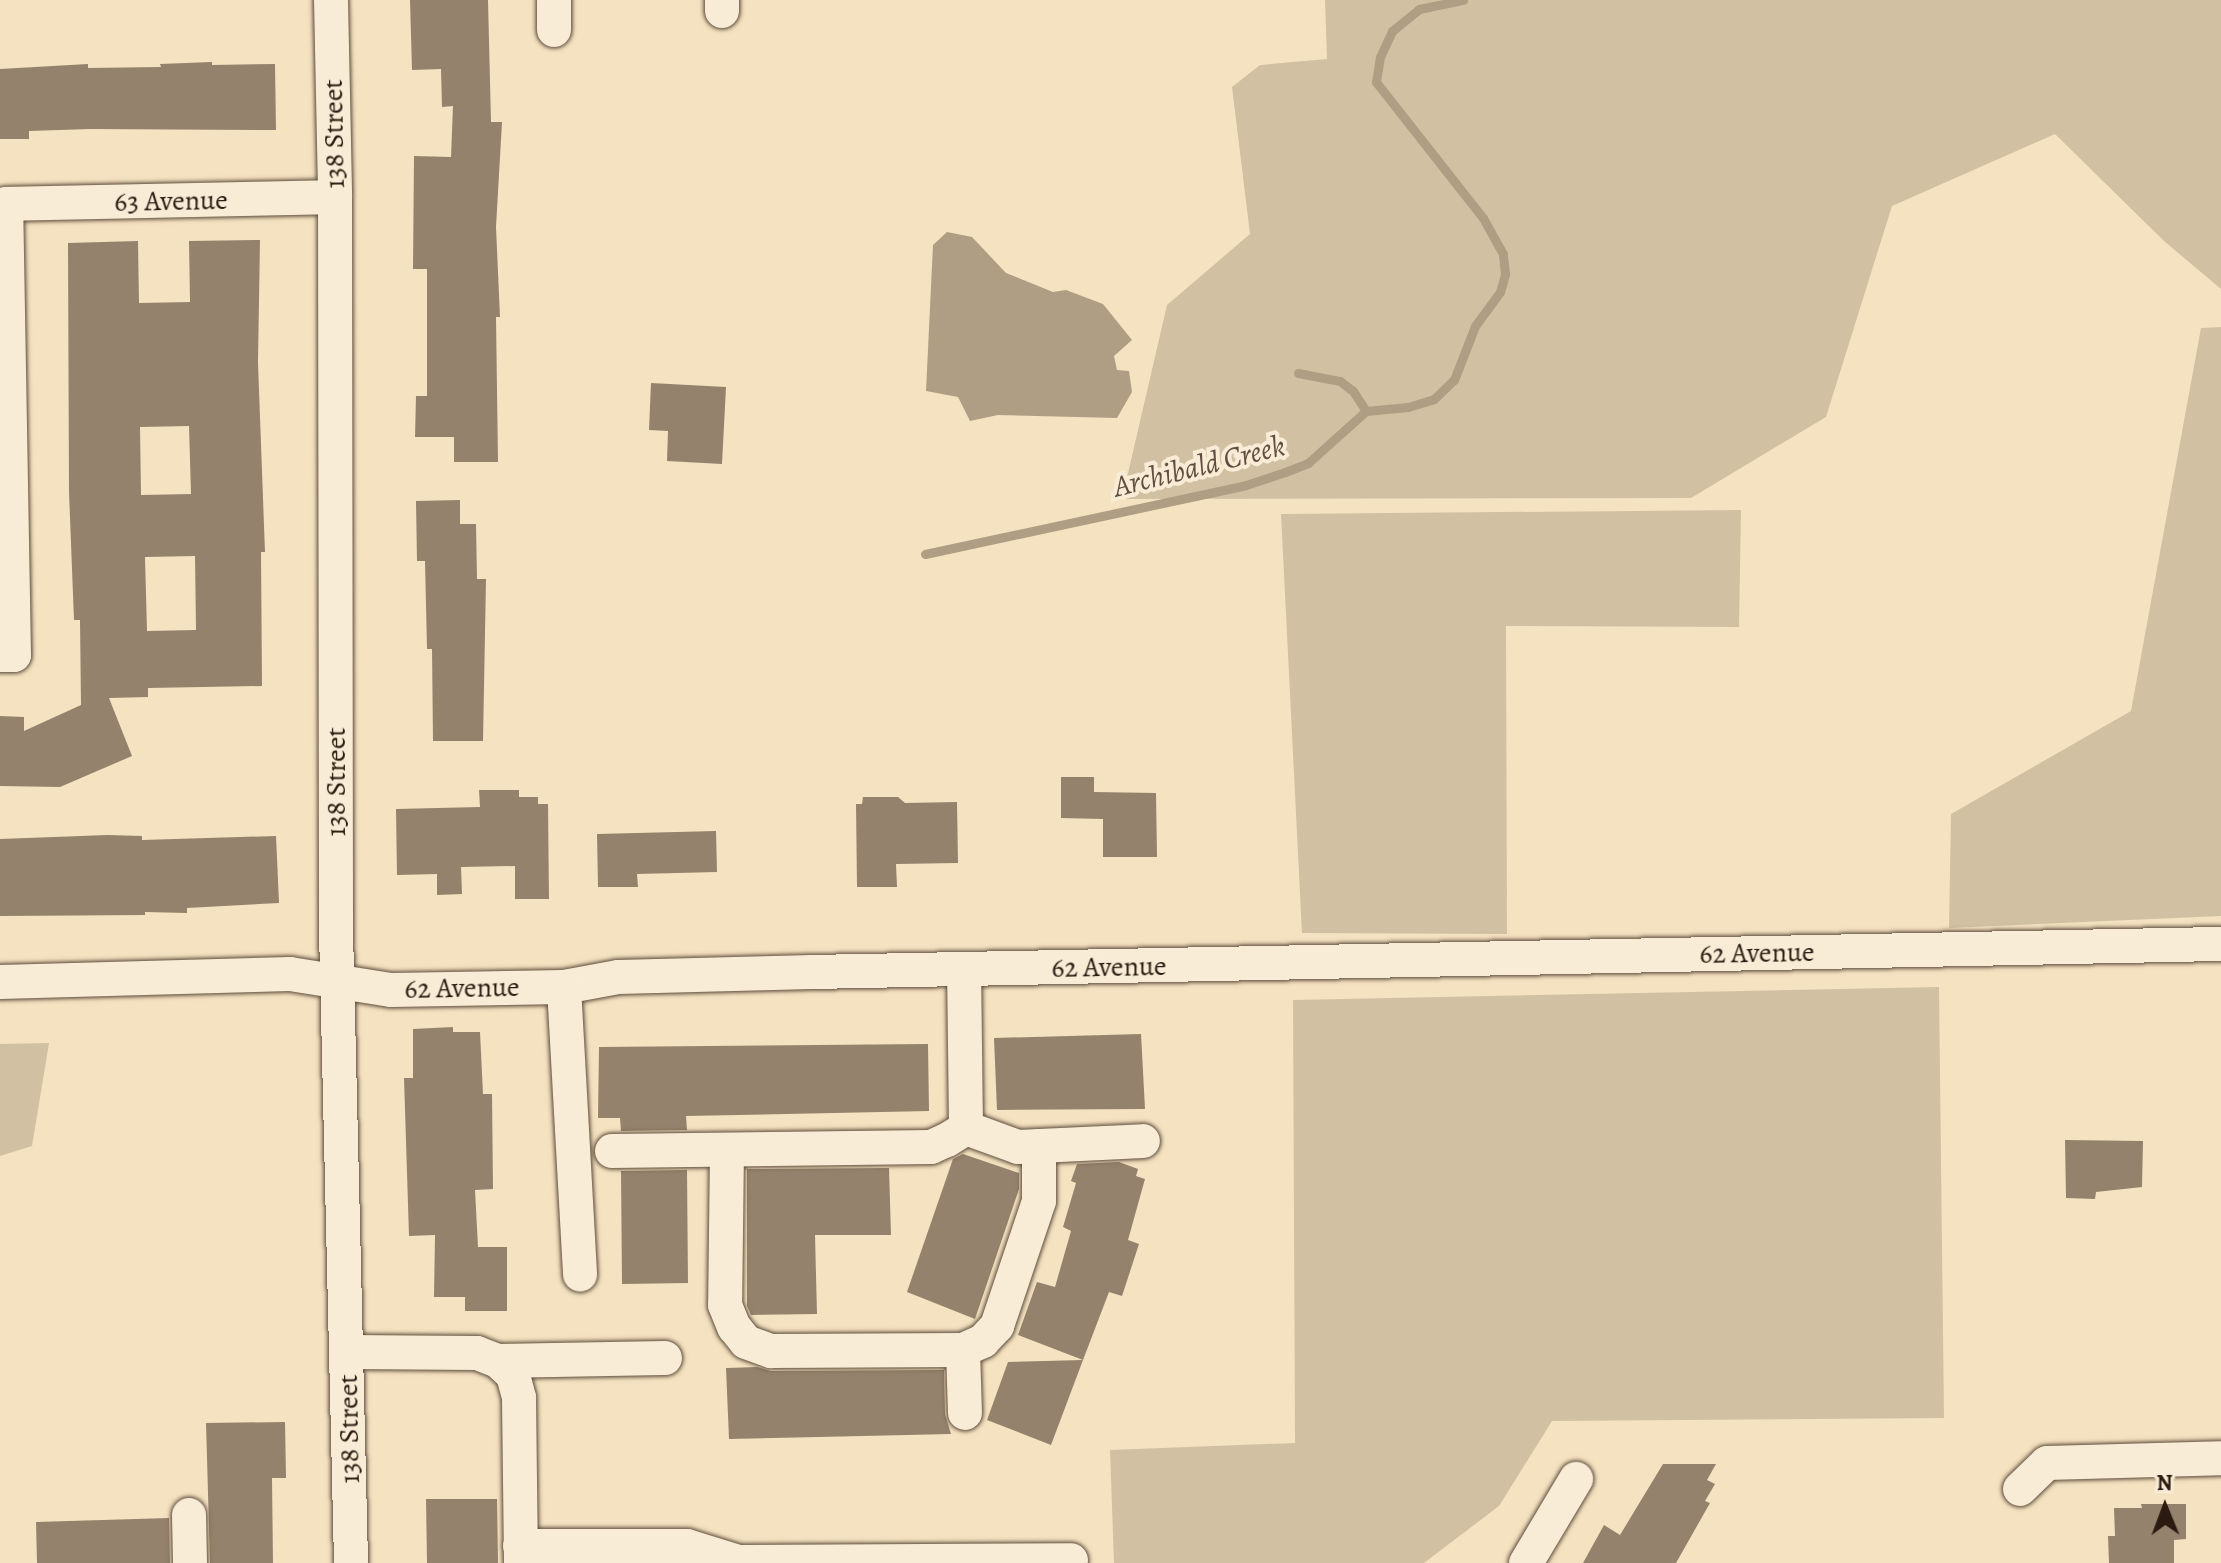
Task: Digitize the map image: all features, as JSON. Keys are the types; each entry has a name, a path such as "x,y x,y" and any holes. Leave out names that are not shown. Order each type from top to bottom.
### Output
{"street":[{"name":"138 Street","path":"331,0 335,197 337,980 351,1563"},
{"name":"63 Avenue","path":"7,655 6,204 335,197"},
{"name":"62 Avenue","path":"0,982 290,974 391,990 564,987 618,977 2221,944"},
{"path":"964,970 966,1128"},
{"path":"564,987 580,1275"},
{"path":"612,1151 931,1147 966,1128 1018,1147 1143,1141"},
{"path":"727,1150 725,1305 734,1327 746,1342 771,1351 963,1350 983,1341 997,1326 1039,1201 1039,1146"},
{"path":"963,1350 965,1413"},
{"path":"348,1352 466,1352 498,1361 665,1358"},
{"path":"498,1361 513,1375 519,1398 521,1554 687,1546 739,1562 1071,1560"},
{"path":"2020,1489 2047,1463 2221,1458"},
{"path":"1526,1563 1576,1479"},
{"path":"189,1515 190,1563"}],"shaded area":[{"path":"1325,0 2221,0 2221,289 2164,241 2055,134 1892,206 1826,417 1691,498 1122,499 1167,305 1250,234 1232,87 1260,65 1327,59"},
{"path":"947,232 972,237 1006,273 1053,292 1066,290 1103,304 1132,340 1114,356 1117,370 1129,371 1132,392 1117,418 998,415 970,421 958,397 926,391 933,245"},
{"path":"2221,327 2221,916 1949,928 1951,814 2131,711 2201,328"},
{"path":"1741,510 1739,627 1506,626 1507,934 1302,933 1281,514"},
{"path":"1939,987 1944,1418 1552,1421 1499,1506 1424,1563 1114,1563 1110,1450 1295,1443 1293,1000"},
{"path":"49,1043 32,1146 0,1156 0,1044"}],"building":[{"path":"410,0 488,0 491,122 502,122 496,227 500,317 496,317 498,462 454,462 454,437 415,437 416,396 427,396 427,269 413,269 414,156 451,157 453,106 442,107 441,69 412,70"},
{"path":"212,62 212,65 275,64 276,130 90,129 29,131 29,139 0,139 0,69 88,64 88,68 161,67 160,64"},
{"path":"260,240 258,363 265,552 261,552 262,686 148,688 148,697 109,698 132,756 60,787 0,786 0,716 24,717 24,731 81,705 80,620 74,620 69,492 68,243 138,241 139,303 190,302 189,241","holes":["189,426 191,494 141,495 140,427","195,556 196,630 147,631 145,557"]},
{"path":"651,383 726,387 722,464 667,461 668,431 649,430"},
{"path":"460,500 460,524 476,524 477,579 486,579 483,741 433,741 432,649 427,649 425,561 417,561 416,501"},
{"path":"1061,777 1094,777 1094,792 1156,793 1157,857 1103,857 1103,819 1061,818"},
{"path":"479,790 519,790 519,797 538,797 538,804 548,804 549,899 515,899 515,866 461,867 462,894 437,895 437,874 397,875 396,809 480,807"},
{"path":"863,797 898,797 905,803 957,802 958,863 896,864 897,887 857,887 856,804 862,804"},
{"path":"716,831 717,872 637,874 638,887 598,887 597,834"},
{"path":"142,836 142,840 276,836 279,903 187,908 187,913 145,912 145,915 0,916 0,839"},
{"path":"453,1027 453,1032 480,1032 483,1094 492,1094 493,1189 475,1190 478,1247 507,1247 507,1311 465,1311 465,1297 434,1297 435,1235 409,1236 404,1078 413,1078 413,1029"},
{"path":"1141,1034 1145,1109 997,1110 994,1038"},
{"path":"928,1044 929,1111 686,1116 687,1130 621,1131 620,1118 598,1118 599,1047"},
{"path":"2065,1140 2143,1141 2142,1187 2096,1192 2095,1199 2066,1198"},
{"path":"963,1154 1019,1173 1019,1189 975,1319 907,1292 953,1159"},
{"path":"1119,1162 1138,1169 1136,1176 1145,1179 1128,1240 1139,1244 1122,1296 1109,1292 1083,1360 1018,1335 1037,1282 1055,1287 1071,1231 1063,1227 1076,1183 1071,1181 1077,1164"},
{"path":"889,1168 891,1235 815,1235 817,1314 751,1315 747,1306 747,1169"},
{"path":"687,1170 688,1283 622,1284 621,1171"},
{"path":"1083,1360 1051,1445 987,1420 1008,1362"},
{"path":"757,1367 771,1371 944,1370 945,1414 951,1434 729,1439 726,1368"},
{"path":"285,1422 286,1478 272,1478 273,1563 210,1563 206,1423"},
{"path":"1663,1464 1716,1464 1707,1480 1715,1484 1705,1501 1710,1503 1676,1563 1583,1563 1604,1525 1620,1535"},
{"path":"426,1499 497,1499 498,1563 427,1563"},
{"path":"2141,1504 2186,1504 2186,1539 2174,1540 2174,1563 2109,1563 2108,1536 2115,1536 2114,1508 2142,1508"},
{"path":"169,1518 170,1563 37,1563 36,1522"}],"waterway":[{"name":"Archibald Creek","path":"925,554 1246,485 1308,463 1366,411 1408,407 1434,399 1454,380 1475,326 1500,292 1505,274 1503,254 1483,218 1376,82 1380,57 1392,31 1419,9 1463,0"},
{"path":"1298,373 1340,381 1353,391 1366,411"}]}
